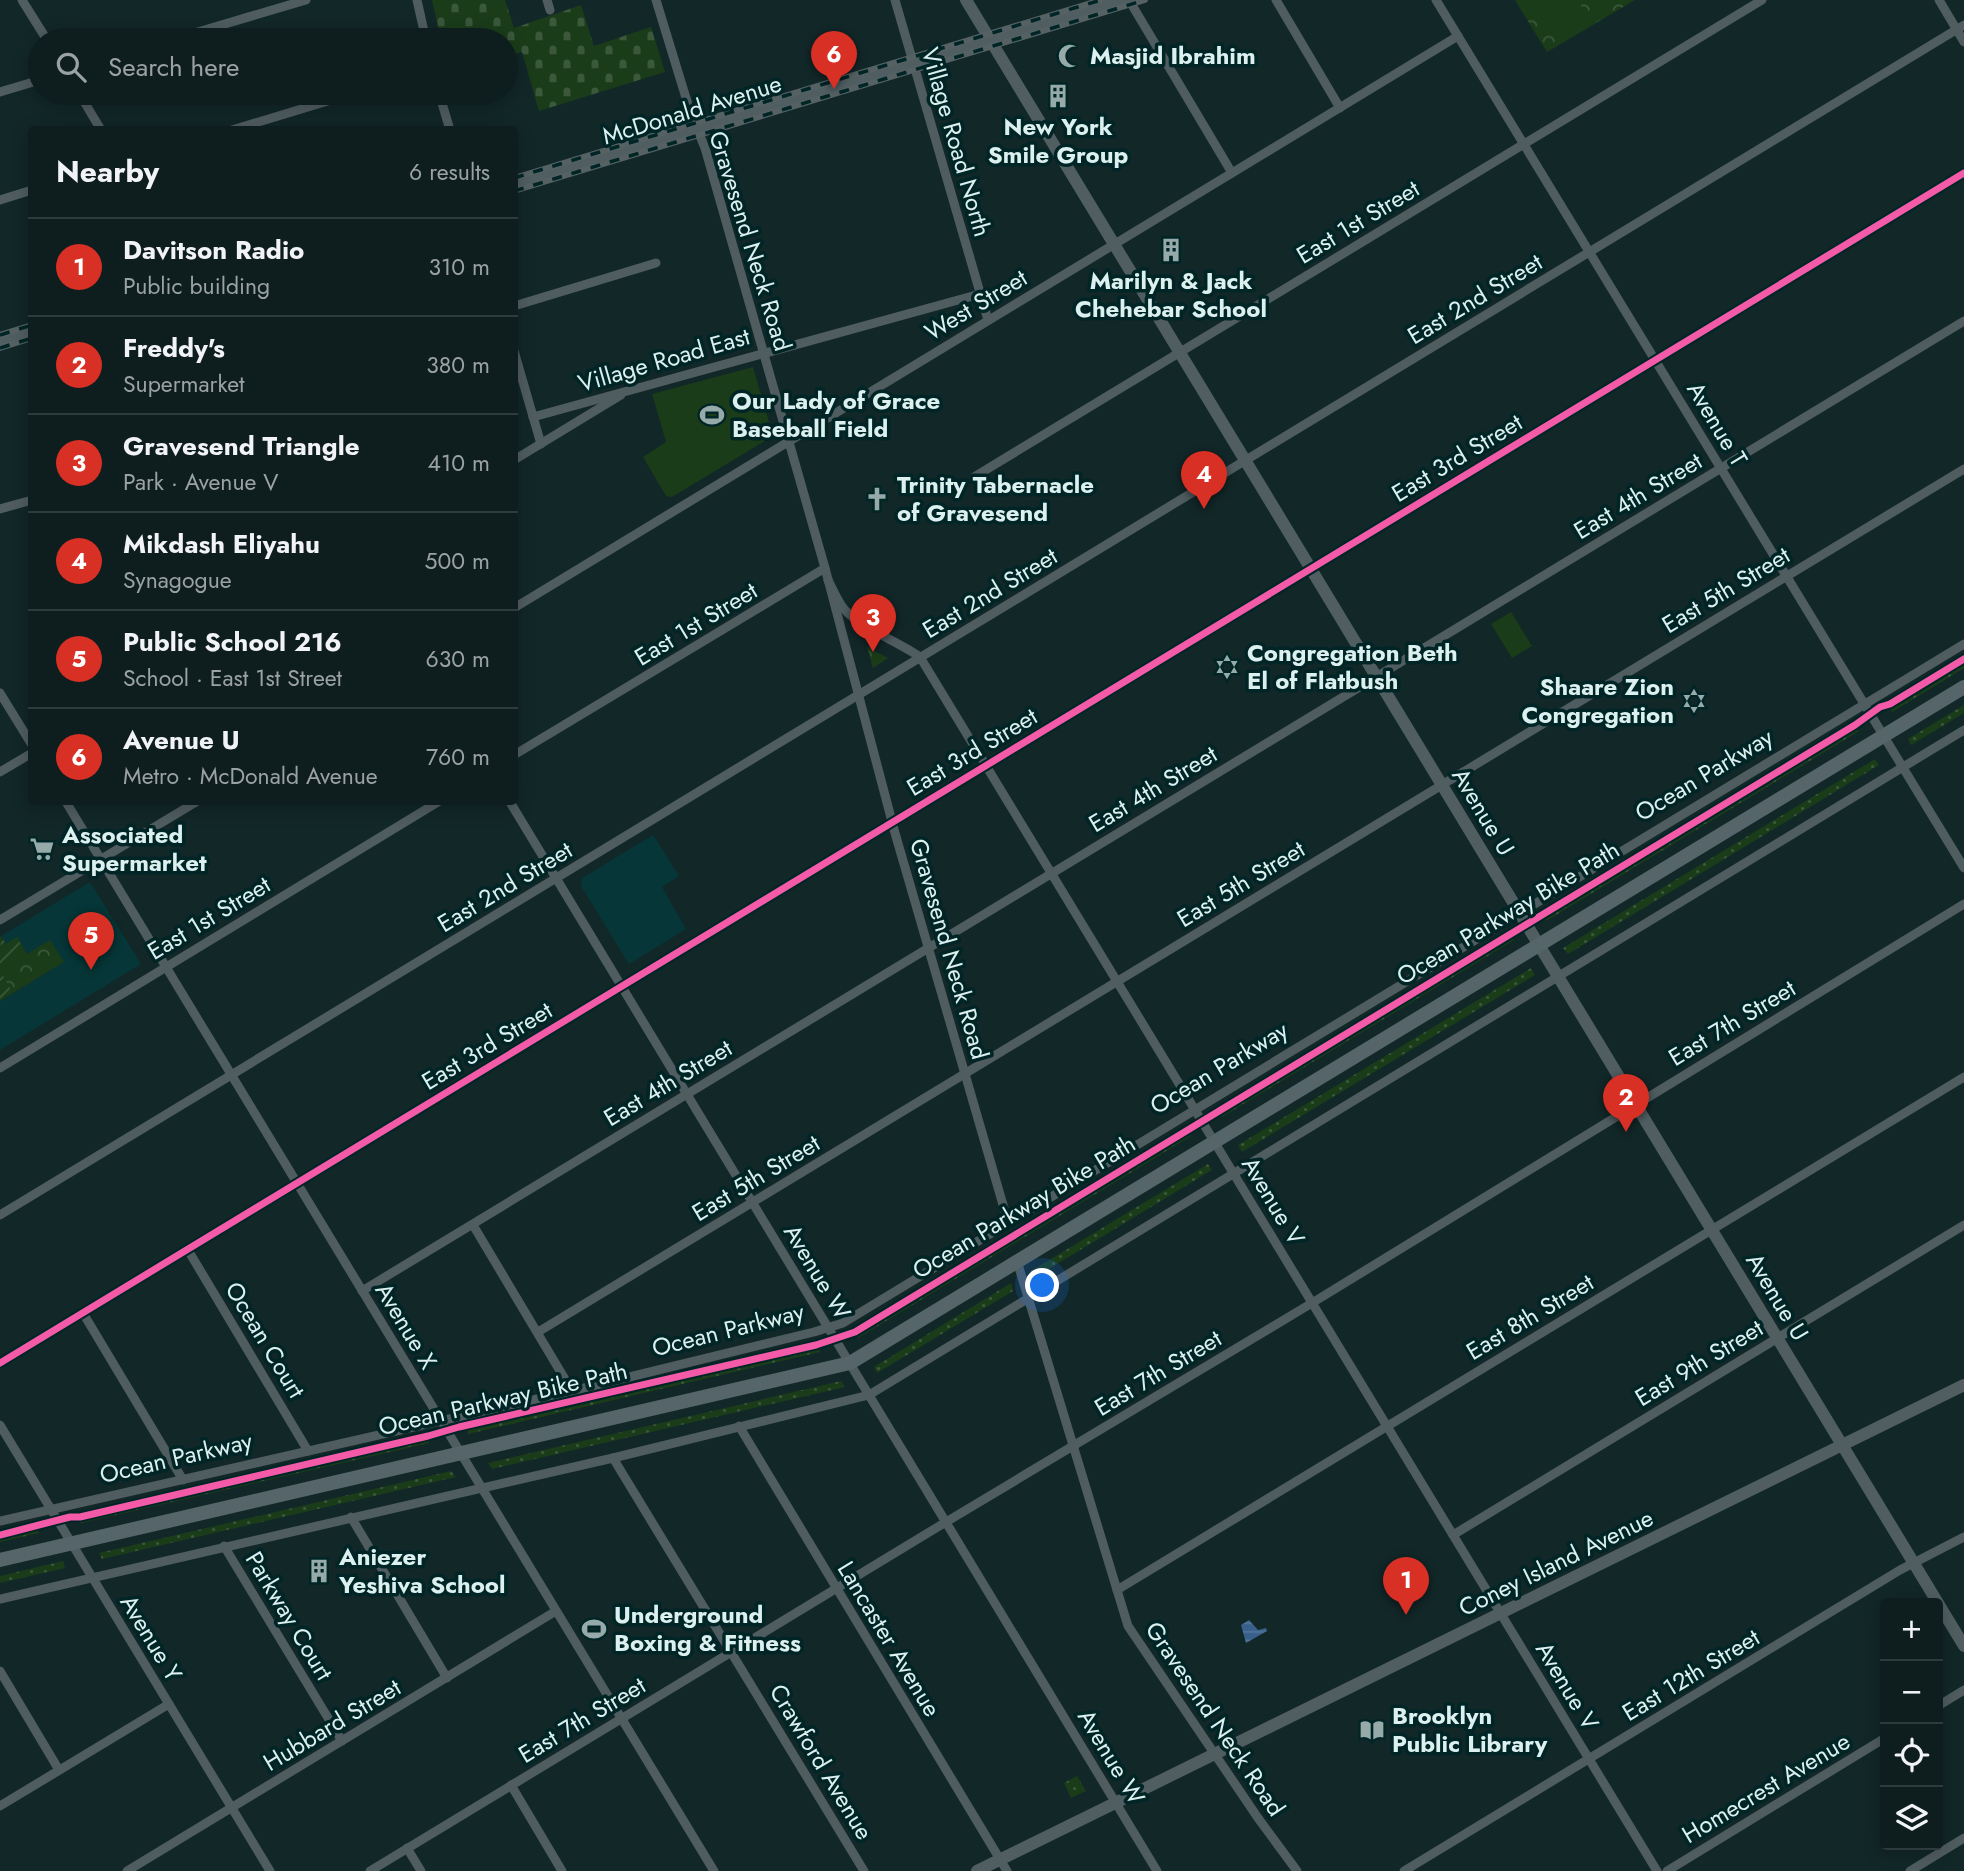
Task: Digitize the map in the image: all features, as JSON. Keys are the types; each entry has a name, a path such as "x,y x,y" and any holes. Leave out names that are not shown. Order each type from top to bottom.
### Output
{"main road":[{"name":"Avenue U","path":"966,0 1964,1646"},
{"name":"McDonald Avenue","path":"518,184 1122,0"},
{"path":"0,343 28,334"},
{"path":"0,1560 850,1363 1964,687"},
{"name":"Coney Island Avenue","path":"977,1871 1003,1865 1116,1803 1964,1385"}],"street":[{"path":"22,0 40,28"},
{"path":"209,28 306,0"},
{"path":"417,0 423,28"},
{"path":"547,0 550,10"},
{"name":"Gravesend Neck Road","path":"656,0 705,149 825,568 892,823 1008,1222"},
{"name":"Village Road North","path":"895,0 980,294"},
{"path":"1129,0 1232,173"},
{"path":"1276,0 1340,108"},
{"name":"Avenue T","path":"1436,0 1964,868"},
{"name":"East 1st Street","path":"974,477 1762,0"},
{"path":"1939,0 1960,27 1964,42"},
{"name":"East 2nd Street","path":"0,1215 1960,27"},
{"name":"West Street","path":"518,606 1458,36"},
{"path":"0,92 28,83"},
{"path":"86,105 99,126"},
{"path":"245,126 314,105"},
{"path":"443,105 449,126"},
{"name":"East 3rd Street","path":"0,1363 1964,173"},
{"path":"0,200 28,191"},
{"path":"518,305 656,263"},
{"path":"980,294 988,320"},
{"name":"Village Road East","path":"533,417 980,294"},
{"name":"East 4th Street","path":"362,1291 1964,321"},
{"path":"518,363 541,444"},
{"path":"518,458 632,388"},
{"name":"East 5th Street","path":"538,1332 1964,469"},
{"path":"0,509 28,501"},
{"name":"East 1st Street","path":"518,753 825,568"},
{"name":"Avenue V","path":"828,580 849,615 920,657 1657,1871"},
{"name":"Ocean Parkway","path":"0,1521 572,1391 828,1328 843,1322 1964,644"},
{"path":"0,693 28,738"},
{"path":"0,1599 613,1458 869,1395 1964,730"},
{"path":"0,772 28,755"},
{"name":"Avenue X","path":"68,805 714,1871"},
{"path":"0,920 191,805"},
{"name":"East 1st Street","path":"0,1068 433,805"},
{"name":"Avenue W","path":"512,805 1157,1871"},
{"name":"East 7th Street","path":"370,1871 1312,1303 1964,904"},
{"name":"East 8th Street","path":"1117,1590 1964,1077"},
{"path":"473,1225 572,1391"},
{"name":"East 9th Street","path":"1453,1535 1964,1225"},
{"name":"Ocean Court","path":"188,1250 308,1451"},
{"name":"Gravesend Neck Road","path":"1017,1261 1128,1626 1297,1871"},
{"path":"83,1314 183,1480"},
{"name":"Avenue Y","path":"0,1425 270,1871"},
{"name":"Lancaster Avenue","path":"739,1426 1003,1865"},
{"name":"Crawford Avenue","path":"613,1458 864,1871"},
{"path":"351,1517 447,1678"},
{"name":"East 12th Street","path":"1404,1871 1913,1563 1964,1537"},
{"name":"Parkway Court","path":"224,1546 342,1741"},
{"name":"Hubbard Street","path":"127,1871 556,1612"},
{"path":"0,1671 59,1770"},
{"path":"1943,1703 1964,1690"},
{"path":"0,1807 169,1704"},
{"name":"Homecrest Avenue","path":"1667,1871 1880,1741"},
{"path":"511,1785 562,1871"},
{"path":"1910,1871 1964,1838"},
{"path":"407,1848 421,1871"}],"shaded area":[{"path":"653,835 679,876 662,887 686,929 629,964 581,886 582,878"},
{"path":"90,882 141,964 0,1050 0,1001 64,962 27,954 17,938 6,944 1,936"}],"green space":[{"path":"432,0 505,0 514,28 438,28"},
{"path":"1515,0 1635,0 1547,52"},
{"path":"1544,0 1578,0 1545,20 1536,5"},
{"path":"1580,4 1589,19 1557,38 1548,23"},
{"path":"581,5 594,46 651,27 665,72 539,111 522,52 518,53 518,28 514,28"},
{"name":"Our Lady of Grace Baseball Field","path":"753,367 773,436 672,497 666,496 643,457 666,442 652,394"},
{"path":"1511,612 1532,646 1512,658 1491,624"},
{"path":"867,647 888,658 873,668"},
{"path":"1964,662 1964,668 1892,712 1889,707"},
{"path":"1964,705 1964,713 1911,745 1908,739"},
{"path":"1856,727 1859,731 1546,921 1544,916"},
{"path":"1875,759 1879,765 1568,954 1563,948"},
{"path":"0,936 6,944 17,937 27,954 50,940 64,962 0,1001"},
{"path":"1,936 6,944 17,937 24,950 0,964"},
{"path":"1511,936 1514,940 1222,1117 1219,1113"},
{"path":"1531,968 1535,975 1242,1152 1238,1145"},
{"path":"0,971 13,993 0,1001"},
{"path":"1189,1131 1191,1136 858,1338 856,1333"},
{"path":"1208,1164 1212,1170 1034,1278 1031,1271"},
{"path":"1011,1283 1013,1291 877,1373 874,1367"},
{"path":"819,1347 820,1352 468,1434 467,1429"},
{"path":"841,1381 845,1387 492,1469 488,1463"},
{"path":"428,1437 429,1443 81,1523 80,1519"},
{"path":"451,1471 456,1477 102,1559 99,1553"},
{"path":"38,1528 39,1533 0,1542 0,1537"},
{"path":"63,1561 65,1568 0,1583 0,1576"},
{"path":"1077,1776 1086,1791 1071,1798 1064,1783"}],"water":[{"path":"1249,1620 1258,1630 1266,1628 1267,1631 1246,1643 1241,1625"}],"railway":[{"path":"518,177 1101,0"},
{"path":"518,190 1145,0"},
{"path":"0,335 28,326"},
{"path":"0,348 28,339"}],"cycle path":[{"path":"0,1363 1964,173"},
{"name":"Ocean Parkway Bike Path","path":"0,1535 816,1345 855,1332 1855,725 1880,707 1890,704 1964,659"}],"place":[{"name":"Masjid Ibrahim","path":"1070,56"},
{"name":"Avenue U","path":"834,89"},
{"name":"New York Smile Group","path":"1058,96"},
{"name":"Marilyn & Jack Chehebar School","path":"1171,250"},
{"name":"Our Lady of Grace Baseball Field","path":"712,415"},
{"name":"Trinity Tabernacle of Gravesend","path":"877,499"},
{"name":"Mikdash Eliyahu","path":"1204,509"},
{"name":"Gravesend Triangle","path":"873,652"},
{"name":"Congregation Beth El of Flatbush","path":"1227,667"},
{"name":"Shaare Zion Congregation","path":"1694,701"},
{"name":"Associated Supermarket","path":"42,849"},
{"name":"Public School 216","path":"91,970"},
{"name":"Freddy's","path":"1626,1132"},
{"name":"Aniezer Yeshiva School","path":"319,1571"},
{"name":"Davitson Radio","path":"1406,1615"},
{"name":"Underground Boxing & Fitness","path":"594,1629"},
{"name":"Brooklyn Public Library","path":"1372,1730"}]}
